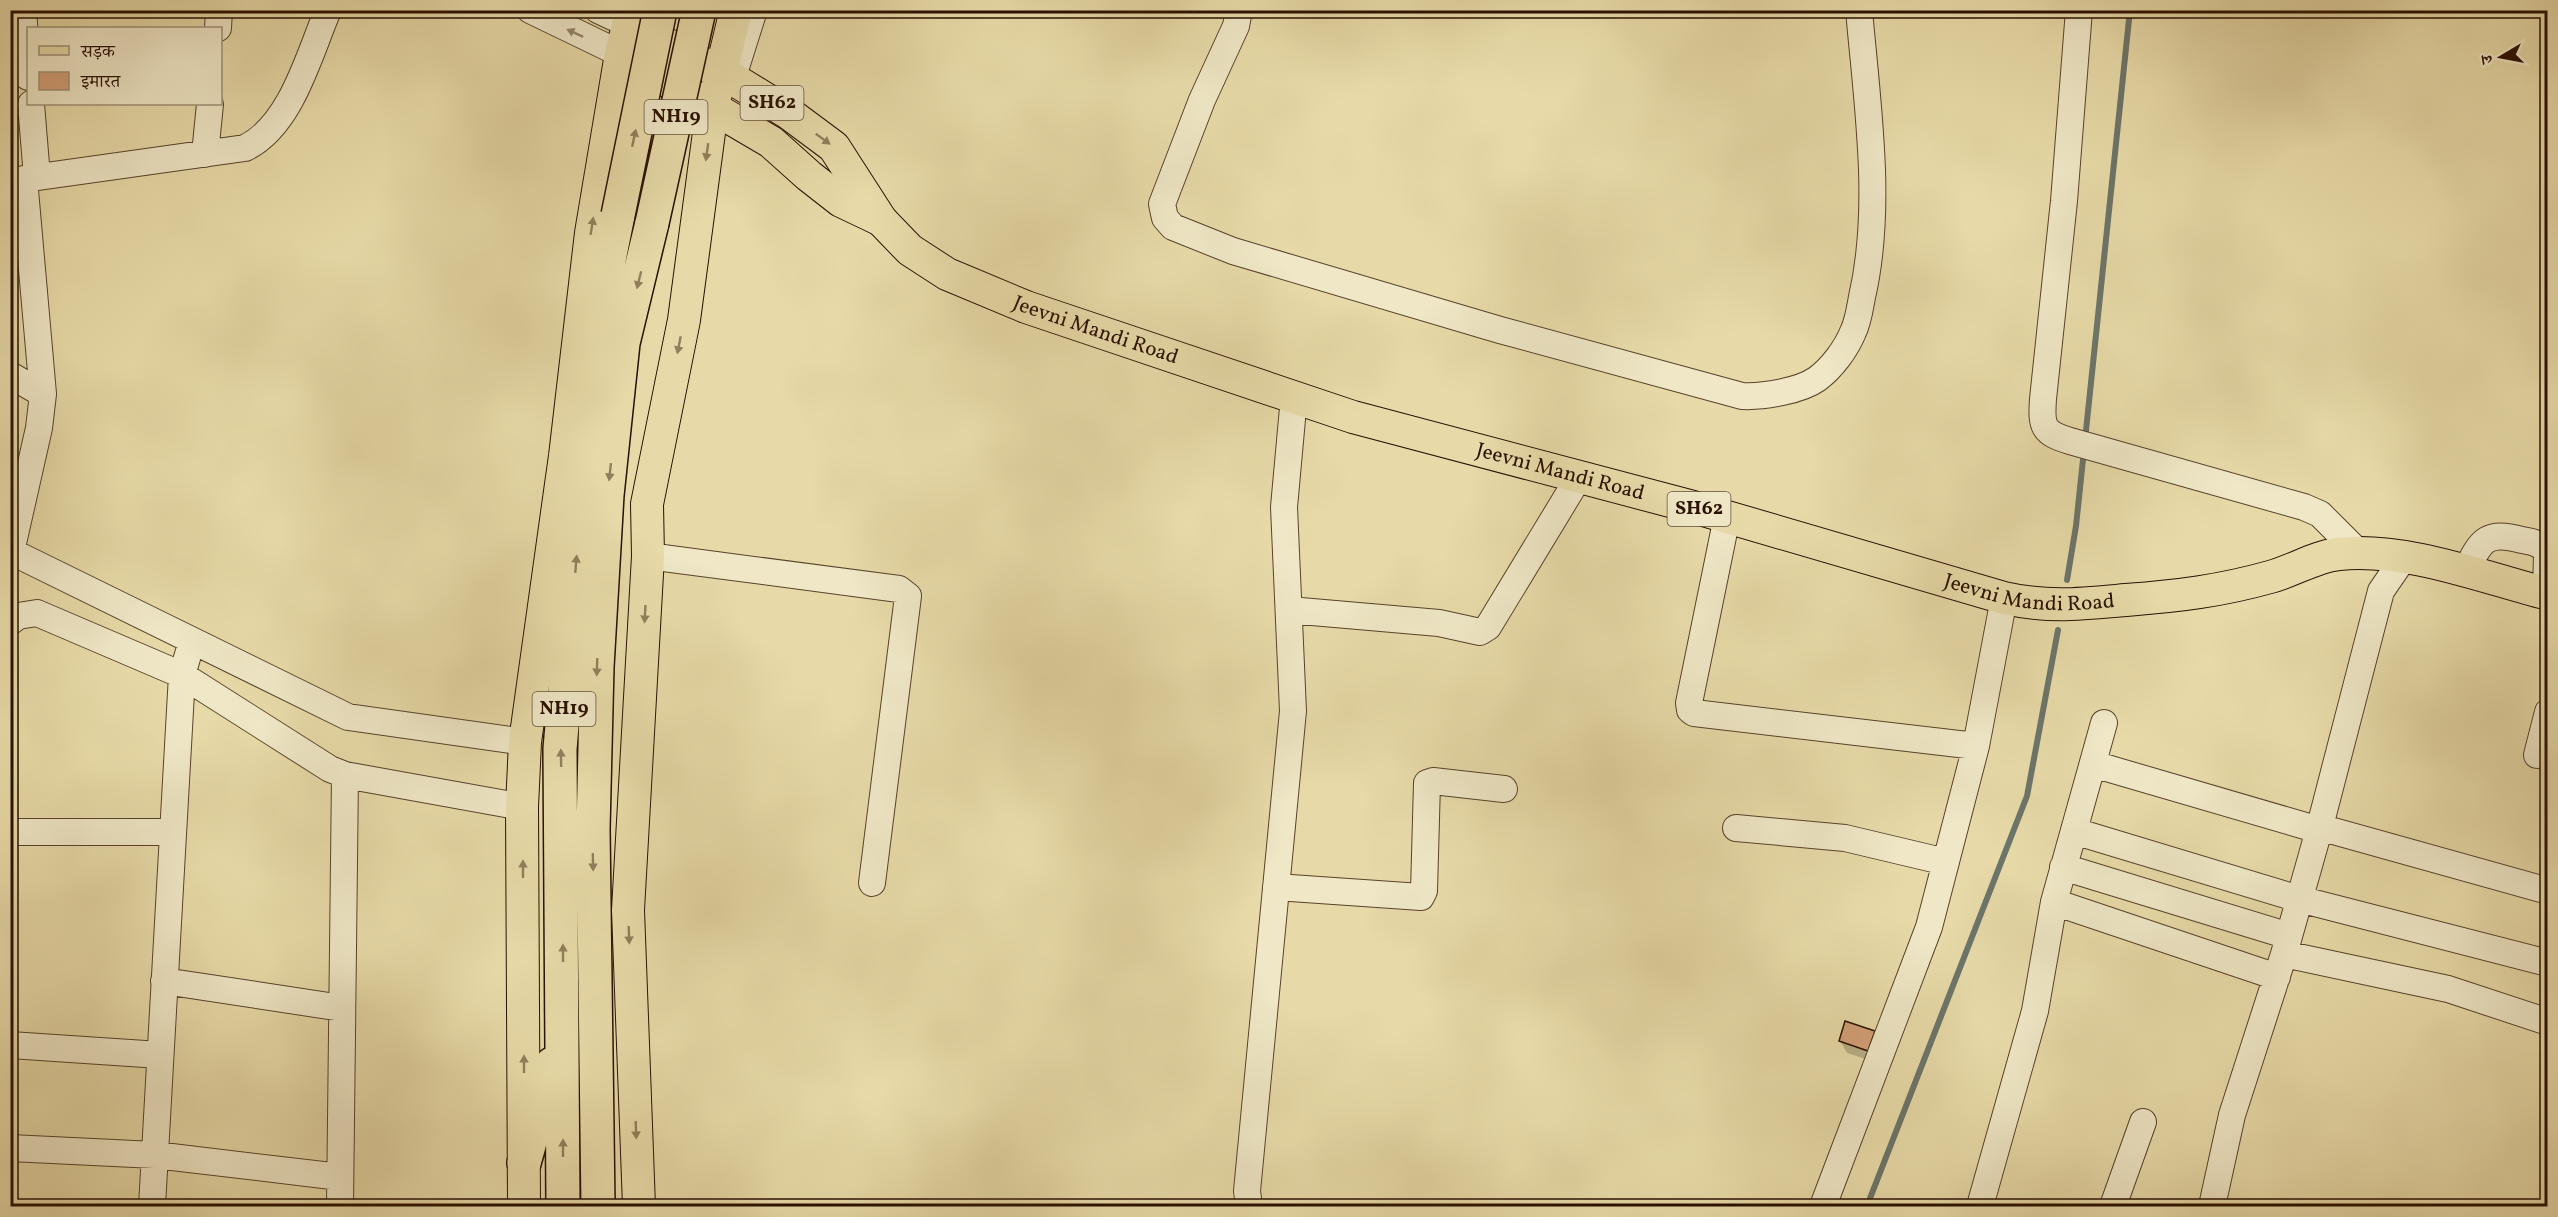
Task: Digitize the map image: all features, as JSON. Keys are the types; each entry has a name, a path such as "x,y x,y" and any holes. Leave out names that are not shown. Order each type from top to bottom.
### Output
{"highway":[{"name":"NH19","path":"563,1206 560,749 584,464 605,280 660,10"},
{"name":"NH19","path":"598,1206 593,829 597,667 607,495 623,343 699,10"},
{"path":"524,1163 563,1023"}],"main road":[{"path":"639,1206 628,910 648,556 647,504 684,320 712,110 727,77 736,10"},
{"name":"Jeevni Mandi Road","path":"627,30 727,77 787,112 834,147 881,220 910,250 947,274 1026,307 1353,417 1727,517 2004,598 2039,606 2074,605 2211,592 2273,576 2335,554 2358,552 2405,556 2547,594"},
{"name":"Jeevni Mandi Road","path":"627,30 712,110 771,142 841,201 881,220"},
{"path":"524,1206 522,807 525,742 565,456 591,233 627,30"},
{"path":"602,165 702,191"}],"street":[{"path":"23,10 27,64"},
{"path":"218,27 219,10"},
{"path":"24,179 245,148 260,141 291,100 328,10"},
{"path":"530,10 627,30"},
{"path":"598,10 627,30"},
{"path":"727,77 754,10"},
{"path":"1239,10 1236,26 1202,100 1162,204 1165,218 1173,227 1233,251 1488,327 1742,396 1759,397 1778,393 1816,379 1839,357 1854,331 1866,281 1872,220 1872,181 1859,10"},
{"path":"2079,10 2064,201 2042,416 2045,428 2053,436 2320,514 2358,552"},
{"path":"31,105 24,179 43,394 39,428 11,552 348,717 525,742"},
{"path":"205,154 210,105"},
{"path":"10,375 43,394"},
{"path":"1249,1206 1247,1191 1293,711 1284,507 1294,397"},
{"path":"1289,610 1439,623 1480,633 1488,627 1523,572 1579,477"},
{"path":"1727,517 1689,703 1690,710 1694,713 1976,746"},
{"path":"2464,572 2484,540 2501,534 2520,539 2538,544 2547,553 2547,594"},
{"path":"648,556 899,589 908,596 872,883"},
{"path":"2212,1206 2232,1115 2283,956 2319,829 2380,591 2405,556"},
{"path":"1823,1206 1929,927 1976,746 2004,598"},
{"path":"10,622 18,616 37,613 182,675 330,769 345,775 522,807"},
{"path":"152,1206 182,675 192,641"},
{"path":"2536,755 2547,712"},
{"path":"1980,1206 2039,994 2054,902 2104,723"},
{"path":"2093,764 2547,891"},
{"path":"340,1206 345,775"},
{"path":"1276,887 1421,897 1424,891 1427,783 1433,781 1503,789"},
{"path":"1736,828 1845,838 1946,862"},
{"path":"2074,831 2299,899 2547,963"},
{"path":"18,832 173,832"},
{"path":"2063,867 2283,956"},
{"path":"2054,902 2283,956 2448,989 2547,1022"},
{"path":"164,981 342,1008"},
{"path":"10,1046 160,1055"},
{"path":"2113,1206 2143,1122"},
{"path":"10,1148 155,1155 340,1177"}],"building":[{"path":"1845,1021 1875,1031 1868,1051 1839,1041"}],"waterway":[{"path":"2085,440 2130,10"},
{"path":"2067,580 2076,526 2084,450"},
{"path":"1867,1206 2027,796 2058,630"}]}
